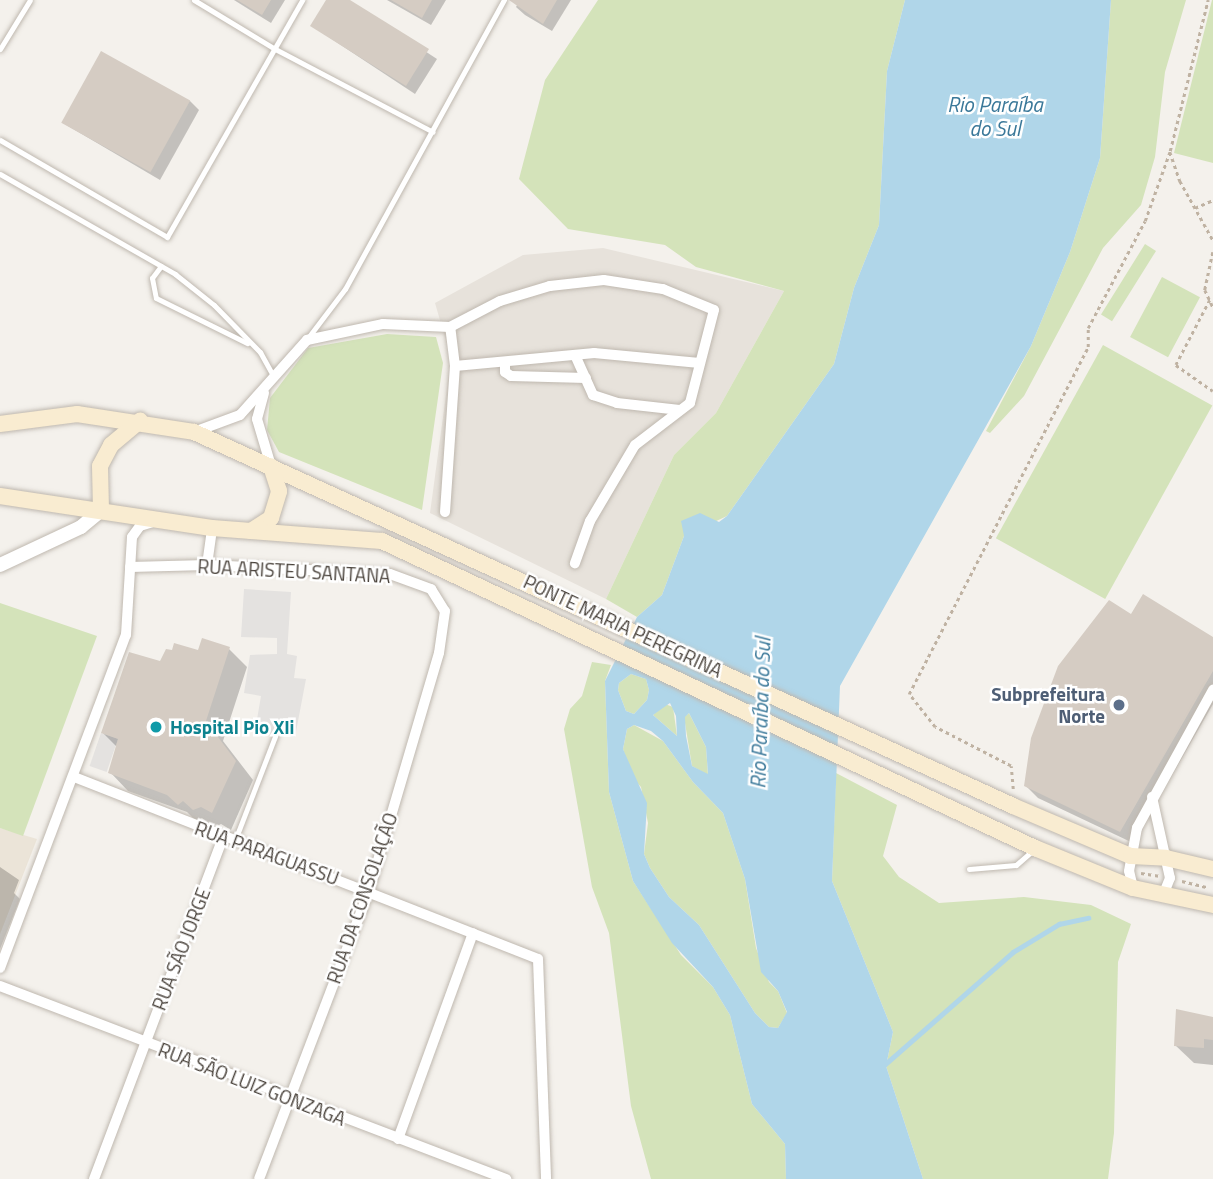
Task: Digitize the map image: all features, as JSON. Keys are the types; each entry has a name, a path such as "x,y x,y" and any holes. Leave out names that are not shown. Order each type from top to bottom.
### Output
{"main road":[{"name":"PONTE MARIA PEREGRINA","path":"0,424 77,414 140,421 194,432 490,564 1013,806 1131,856 1166,858 1213,869"},
{"path":"101,510 100,466 111,445 140,421"},
{"path":"251,531 271,518 279,491 271,466"},
{"name":"PONTE MARIA PEREGRINA","path":"0,496 212,528 382,541 452,571 853,764 1035,848 1133,888 1213,905"}],"street":[{"path":"194,432 240,415 307,340 383,324 450,327 499,301 551,286 604,280 663,289 714,310 690,403 635,445 590,521 575,563"},
{"path":"445,512 455,366 450,327"},
{"path":"455,366 575,355 700,363"},
{"path":"575,355 593,395 680,410"},
{"path":"505,362 508,375 586,378"},
{"path":"265,390 257,419 271,466"},
{"path":"0,565 81,527 101,510"},
{"path":"0,968 126,635 132,537 140,526 156,521"},
{"path":"206,565 212,528"},
{"name":"RUA ARISTEU SANTANA","path":"130,567 206,565 390,574 430,589 445,611"},
{"name":"RUA DA CONSOLAÇÃO","path":"259,1179 369,891 439,653 445,611"},
{"path":"1133,888 1131,856 1137,828 1152,794 1213,690"},
{"name":"RUA PARAGUASSU","path":"74,777 223,838 235,840 369,891 538,959 546,1179"},
{"path":"1152,794 1170,878 1163,895"},
{"name":"RUA SÃO JORGE","path":"94,1179 223,838"},
{"path":"398,1139 473,933"},
{"name":"RUA SÃO LUIZ GONZAGA","path":"0,986 145,1044 506,1179"}],"lane":[{"path":"0,49 30,0"},
{"path":"194,0 275,50 433,132"},
{"path":"0,140 167,237 302,0"},
{"path":"307,340 345,289 504,0"},
{"path":"0,174 160,266 214,305 253,346 274,377"},
{"path":"160,266 152,278 156,298 253,346"},
{"path":"235,840 276,734"},
{"path":"969,869 1016,865 1035,848"}],"path":[{"path":"1013,806 1012,766 935,727 909,694 1088,347 1088,328 1145,221 1170,151 1208,0"},
{"path":"1170,151 1195,208 1213,240"},
{"path":"1195,208 1213,200"},
{"path":"1213,251 1205,290 1213,307"},
{"path":"1210,300 1177,365 1213,391"}],"shaded area":[{"path":"603,248 784,291 716,413 674,455 606,599 430,513 451,358 435,303 523,255"},
{"path":"244,589 291,592 287,654 297,656 294,678 306,679 295,737 255,731 261,696 244,693 250,655 277,654 277,638 241,637"},
{"path":"101,733 118,739 107,772 90,766"},
{"path":"0,828 37,839 0,934"}],"green space":[{"path":"598,0 905,0 887,71 879,225 854,288 834,364 727,516 684,536 662,595 637,617 606,599 674,455 716,413 784,291 696,267 665,245 568,229 519,179 545,80"},
{"path":"1111,0 1186,0 1165,72 1155,157 1141,205 1103,248 1024,396 990,433 986,431 1031,346 1070,252 1100,158"},
{"path":"1213,0 1213,163 1174,153"},
{"path":"1145,244 1156,251 1112,321 1101,314"},
{"path":"1162,277 1200,297 1168,357 1130,337"},
{"path":"387,334 436,337 443,363 422,510 279,452 267,430 270,398 308,348"},
{"path":"1103,345 1212,406 1105,599 996,538"},
{"path":"0,603 97,636 23,836 0,828"},
{"path":"592,662 611,665 605,681 609,792 633,881 681,955 713,987 730,1015 752,1104 785,1144 786,1179 651,1179 631,1106 609,933 592,887 564,729 570,709 582,696"},
{"path":"631,674 646,679 649,690 647,700 634,714 626,711 618,690 619,683"},
{"path":"665,704 673,707 677,736 653,715"},
{"path":"689,713 706,747 708,775 692,766 684,717"},
{"path":"634,725 663,741 693,782 723,813 745,879 756,948 769,982 778,991 787,1013 778,1028 769,1027 755,1013 699,925 669,897 650,868 644,854 648,823 641,787 632,777 623,749 627,729"},
{"path":"836,773 897,805 883,856 899,877 939,903 1024,897 1091,905 1131,924 1118,962 1114,1133 1108,1179 923,1179 886,1066 893,1032 832,881"}],"water":[{"name":"Rio Paraíba do Sul","path":"905,0 1111,0 1100,158 1070,252 1031,346 840,686 832,881 893,1032 886,1066 923,1179 786,1179 785,1144 752,1104 730,1015 713,987 672,943 633,881 609,792 605,681 637,617 662,595 684,536 681,521 700,513 719,522 727,516 834,364 854,288 879,225 887,71","holes":["631,674 646,679 649,690 647,700 634,714 626,711 618,690 619,683","670,703 676,716 677,736 653,715","689,713 706,747 708,774 692,766 685,717","634,725 651,731 663,741 693,782 723,813 745,879 761,972 778,991 787,1012 778,1028 769,1027 755,1013 699,925 669,897 650,868 644,854 647,803 623,749 627,729"]}],"building":[{"path":"237,0 271,0 262,15"},
{"path":"326,0 350,0 429,49 406,86 310,26"},
{"path":"391,0 432,0 422,18"},
{"path":"509,0 557,0 543,24"},
{"path":"101,51 190,100 150,172 61,123"},
{"name":"Subprefeitura Norte","path":"1143,594 1213,637 1213,671 1120,832 1024,786 1031,738 1058,666 1109,600 1131,614"},
{"name":"Hospital Pio XIi","path":"202,638 230,647 206,721 236,761 212,813 201,807 193,810 183,801 178,805 167,795 108,773 118,739 101,733 129,652 160,661 166,649 172,650 174,643 198,650"},
{"path":"1176,1009 1213,1017 1213,1040 1204,1039 1204,1048 1174,1046"}],"waterway":[{"path":"882,1067 1013,952 1059,924 1088,918"}],"place":[{"name":"Subprefeitura Norte","path":"1119,705"},
{"name":"Hospital Pio XIi","path":"156,727"}]}
